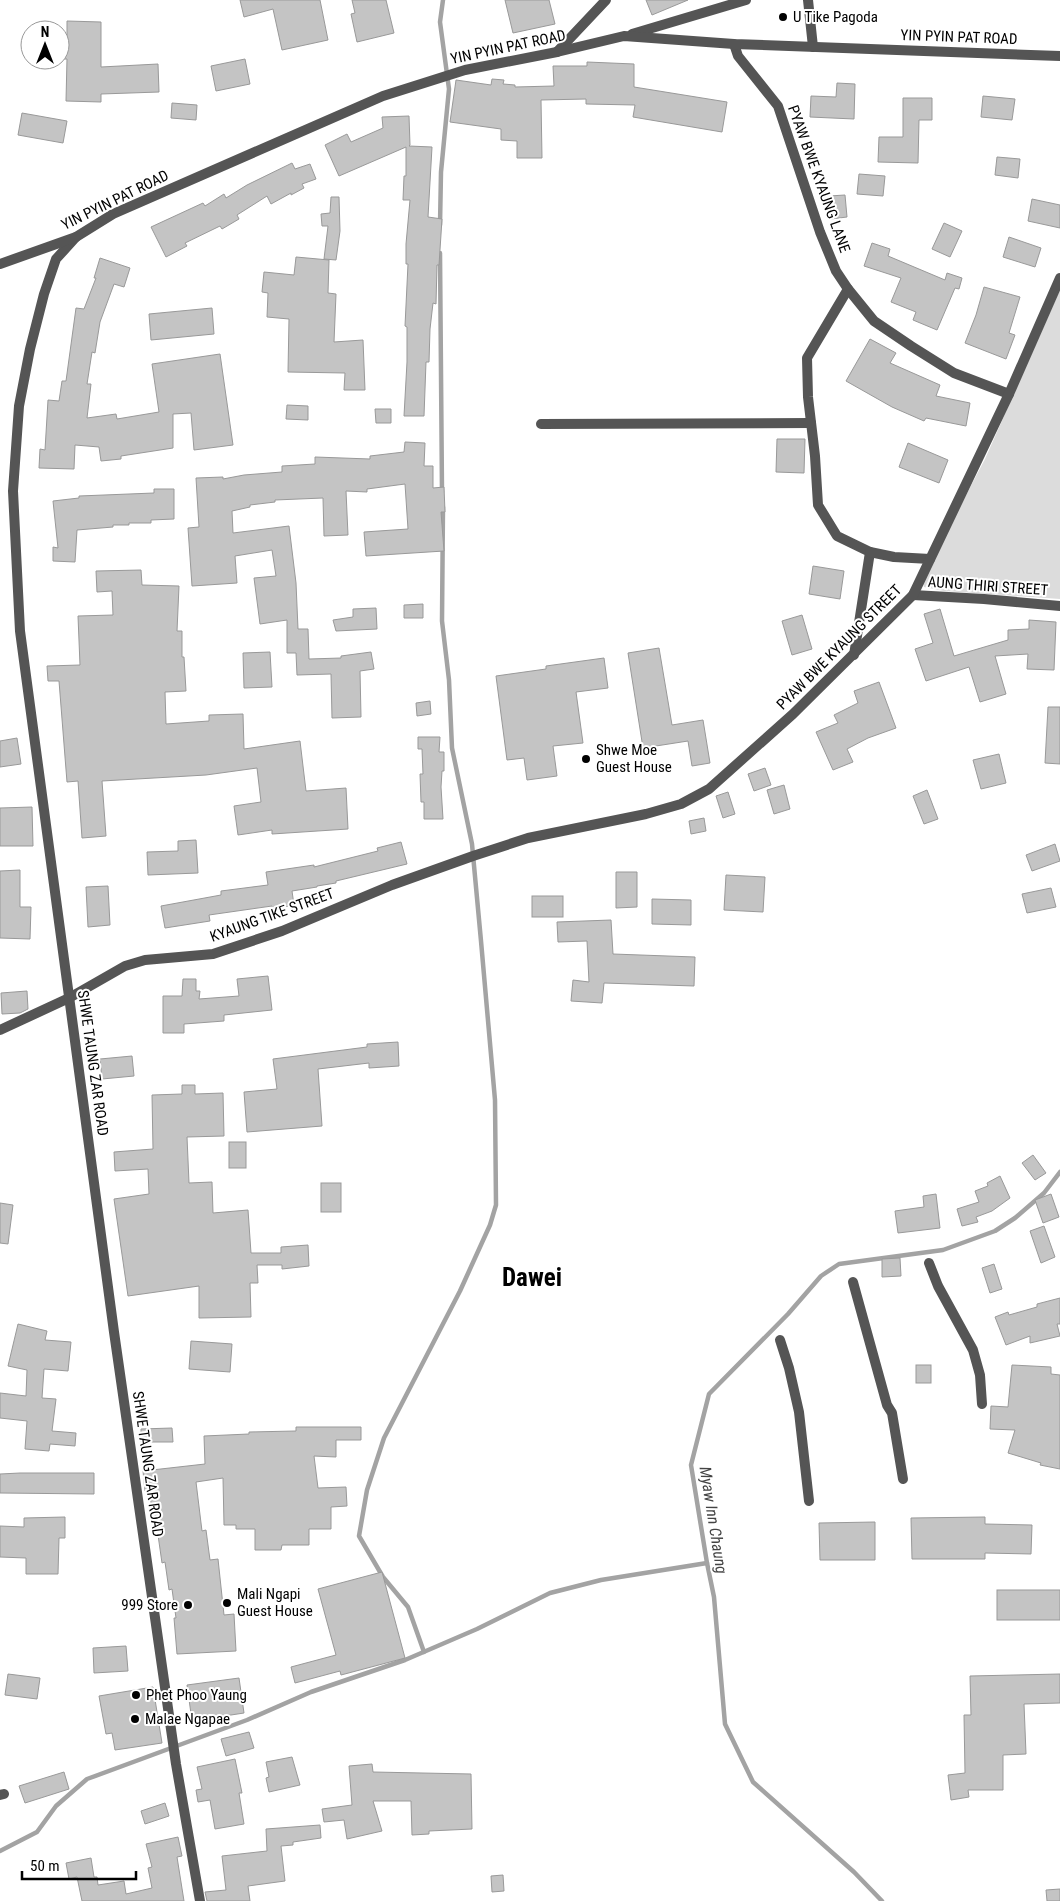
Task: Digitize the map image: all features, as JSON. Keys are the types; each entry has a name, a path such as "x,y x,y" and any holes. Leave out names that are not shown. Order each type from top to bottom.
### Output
{"street":[{"path":"558,52 606,0"},
{"path":"624,36 746,0"},
{"path":"808,0 813,47"},
{"name":"YIN PYIN PAT ROAD","path":"0,264 76,237 113,214 375,99 465,70 558,52 624,36 734,44 1060,56"},
{"name":"PYAW BWE KYAUNG LANE","path":"734,44 738,56 778,106 820,232 836,271 848,289 874,321 911,346 954,373 1009,394"},
{"name":"SHWE TAUNG ZAR ROAD","path":"76,237 56,259 44,294 30,349 19,406 13,491 22,645 116,1342 176,1764 200,1901"},
{"name":"PYAW BWE KYAUNG STREET","path":"473,856 528,838 613,822 681,804 709,789 793,714 854,655 913,595 1009,394 1060,278"},
{"path":"848,289 807,358 808,397 815,456 818,505 838,536 870,552 894,557 930,559"},
{"path":"541,424 811,423"},
{"path":"854,655 870,552"},
{"name":"AUNG THIRI STREET","path":"913,595 1060,606"},
{"name":"KYAUNG TIKE STREET","path":"0,1030 69,998 125,966 145,960 212,954 282,931 392,885 473,856"},
{"path":"929,1263 938,1286 973,1350 980,1374 982,1404"},
{"path":"853,1282 886,1405 892,1413 903,1479"},
{"path":"780,1340 789,1368 799,1412 809,1501"}],"shaded area":[{"path":"1060,290 1060,599 944,591 924,587 922,579 985,459"}],"building":[{"path":"240,0 320,0 328,40 282,50 273,9 244,17"},
{"path":"352,0 386,0 394,33 357,42 351,14 355,13"},
{"path":"505,0 549,0 555,24 513,33"},
{"path":"646,0 688,0 652,15"},
{"path":"70,21 101,22 101,67 158,64 159,92 101,94 101,102 66,101 67,70 70,70"},
{"path":"245,59 250,84 216,91 211,66"},
{"path":"587,62 634,64 634,87 727,102 722,132 633,117 635,105 586,104 586,99 541,100 542,158 517,158 517,141 501,140 501,129 450,122 456,80 491,85 492,79 504,80 503,84 515,85 515,87 554,86 553,66 587,66"},
{"path":"837,83 855,84 854,119 810,117 811,96 836,97"},
{"path":"983,96 1015,99 1012,120 981,117"},
{"path":"903,98 932,98 932,120 919,120 918,163 878,162 879,137 903,137"},
{"path":"172,103 197,105 196,120 171,118"},
{"path":"22,113 67,121 63,143 18,135"},
{"path":"409,116 409,146 432,147 428,217 442,219 439,265 437,265 436,304 433,303 429,362 426,362 424,416 404,416 407,362 407,327 405,326 408,264 406,264 406,244 410,200 403,200 404,176 406,176 406,147 339,176 325,145 347,134 351,142 383,128 382,117"},
{"path":"997,157 1020,159 1018,178 995,175"},
{"path":"292,163 295,169 310,164 316,179 302,184 304,188 271,204 267,196 237,215 239,219 222,229 220,226 185,243 187,246 166,257 151,227 203,203 205,206 224,194 226,198 247,185"},
{"path":"859,174 885,176 883,196 857,194"},
{"path":"845,195 847,217 831,219 829,196"},
{"path":"331,197 339,197 340,231 336,260 324,259 328,226 322,226 321,214 330,213"},
{"path":"1032,199 1060,205 1060,228 1028,221"},
{"path":"944,223 962,231 950,257 932,249"},
{"path":"1009,237 1041,248 1035,267 1003,257"},
{"path":"872,243 890,249 888,256 945,280 947,273 962,278 959,289 955,288 937,330 913,320 916,312 891,302 901,278 864,266"},
{"path":"296,257 329,260 328,293 336,294 334,342 363,340 365,390 344,390 345,373 288,372 289,319 267,317 268,293 262,292 264,272 294,275"},
{"path":"100,258 130,268 124,287 114,284 100,322 95,353 92,352 87,384 91,384 87,418 116,414 117,419 159,412 152,364 220,354 233,445 194,450 191,413 173,414 173,448 121,456 121,459 101,461 99,447 75,445 74,469 39,468 40,449 45,450 48,400 59,401 62,381 66,381 76,308 84,309 96,278 94,278"},
{"path":"984,287 1020,297 1009,333 1015,335 1006,359 965,343"},
{"path":"212,308 214,334 151,340 149,314"},
{"path":"870,339 896,353 890,363 940,385 936,396 970,403 966,426 926,418 924,421 892,407 846,381"},
{"path":"287,405 308,406 308,420 286,419"},
{"path":"375,409 391,409 391,423 376,423"},
{"path":"777,439 805,439 804,473 776,472"},
{"path":"405,442 425,443 424,466 433,466 433,488 444,487 445,512 441,512 444,551 366,556 364,532 408,529 405,484 367,489 367,492 346,491 348,535 324,536 323,498 275,500 275,502 250,505 250,507 232,511 233,533 289,526 296,583 298,629 308,629 309,659 341,658 341,656 371,652 374,669 360,671 361,717 332,718 331,674 297,675 296,653 287,653 287,620 260,624 254,578 276,576 272,550 235,556 237,583 192,586 188,528 199,527 196,478 223,477 223,479 282,472 282,466 315,464 315,457 370,459 370,456 404,452"},
{"path":"908,443 948,460 939,483 899,467"},
{"path":"154,489 174,489 174,519 151,520 151,523 129,523 129,525 113,525 113,527 77,530 75,562 53,561 53,547 58,548 53,501 79,498 79,496 154,493"},
{"path":"813,566 844,571 840,599 809,594"},
{"path":"141,570 142,585 179,586 177,631 182,631 182,657 184,657 186,691 165,692 166,724 209,721 209,715 243,714 244,749 300,741 306,791 346,788 348,829 272,834 272,830 238,835 234,806 261,802 257,768 206,775 102,781 106,836 82,838 78,781 67,782 59,681 48,681 47,666 80,665 78,616 113,615 112,591 97,592 96,571"},
{"path":"423,604 423,618 404,618 404,605"},
{"path":"376,608 377,629 336,631 333,620 353,617 353,609"},
{"path":"940,609 954,656 1008,640 1008,630 1029,629 1029,620 1056,622 1054,670 1027,669 1028,654 995,656 1006,694 980,702 969,667 926,681 915,649 933,643 924,614"},
{"path":"802,615 812,649 792,655 782,621"},
{"path":"659,648 672,725 703,720 710,763 692,766 688,741 643,748 628,653"},
{"path":"270,652 272,687 244,688 243,653"},
{"path":"604,658 608,688 576,692 583,743 553,746 557,776 527,780 524,758 507,760 496,676 546,669 546,666"},
{"path":"879,682 896,728 868,738 847,749 853,762 833,770 816,732 838,723 834,715 858,703 854,691"},
{"path":"430,701 431,714 417,716 416,703"},
{"path":"1048,707 1060,707 1060,764 1045,763"},
{"path":"418,737 440,737 439,752 444,752 444,771 442,771 441,787 443,819 424,819 424,802 421,802 420,774 423,774 422,749 418,749"},
{"path":"17,738 21,764 0,767 0,741"},
{"path":"999,754 1006,783 981,789 973,760"},
{"path":"765,768 771,785 754,791 748,774"},
{"path":"784,785 790,809 774,814 767,790"},
{"path":"927,790 938,819 924,824 913,796"},
{"path":"728,792 735,814 723,818 716,796"},
{"path":"32,807 33,846 0,846 0,808"},
{"path":"704,818 706,831 691,834 689,821"},
{"path":"196,840 198,873 148,875 147,852 178,851 178,841"},
{"path":"401,842 407,864 336,881 336,883 292,891 294,905 273,909 272,906 209,915 210,921 165,928 161,906 221,895 221,891 268,885 266,872 314,865 314,867 378,851 377,848"},
{"path":"1055,844 1060,861 1032,871 1026,855"},
{"path":"20,870 20,907 31,907 30,939 0,938 0,871"},
{"path":"616,872 637,872 637,907 616,908"},
{"path":"726,875 765,877 763,912 724,910"},
{"path":"108,886 110,925 88,927 86,887"},
{"path":"1051,888 1056,907 1027,913 1022,894"},
{"path":"532,896 563,896 563,917 532,917"},
{"path":"652,899 691,900 691,925 652,924"},
{"path":"611,920 613,954 695,957 694,986 604,983 602,1003 571,1001 573,980 589,982 587,941 558,942 557,922"},
{"path":"268,976 272,1010 224,1015 224,1021 184,1024 184,1033 163,1033 163,996 182,996 183,979 196,979 196,991 200,991 199,999 239,996 237,979"},
{"path":"27,991 28,1009 20,1013 2,1014 1,993"},
{"path":"398,1042 399,1066 369,1068 369,1063 318,1069 322,1126 247,1132 244,1092 277,1089 273,1059 367,1047 367,1044"},
{"path":"132,1056 134,1076 102,1079 100,1059"},
{"path":"182,1085 195,1085 195,1094 223,1093 224,1136 187,1137 189,1183 212,1182 213,1213 248,1210 251,1253 281,1253 281,1247 308,1245 309,1266 282,1269 282,1265 257,1265 258,1283 250,1283 251,1317 199,1318 199,1286 128,1296 114,1199 149,1194 148,1169 115,1171 114,1152 153,1149 152,1095 182,1094"},
{"path":"229,1142 246,1142 246,1168 229,1168"},
{"path":"1033,1155 1046,1173 1035,1180 1022,1163"},
{"path":"1000,1176 1010,1198 992,1211 976,1217 978,1222 962,1226 957,1209 979,1202 975,1191 988,1186 987,1183"},
{"path":"321,1183 341,1183 341,1212 321,1212"},
{"path":"936,1194 940,1228 898,1233 895,1211 924,1207 923,1196"},
{"path":"1051,1194 1059,1217 1043,1223 1035,1200"},
{"path":"0,1203 13,1205 8,1244 0,1243"},
{"path":"1044,1226 1055,1257 1041,1263 1030,1231"},
{"path":"900,1258 901,1276 882,1277 882,1259"},
{"path":"994,1264 1002,1289 990,1293 982,1268"},
{"path":"1060,1298 1060,1324 1057,1324 1060,1336 1030,1343 1030,1336 1006,1345 995,1317 1008,1312 1009,1315 1037,1307 1037,1304"},
{"path":"18,1324 47,1331 45,1340 71,1342 68,1371 44,1369 42,1398 56,1399 52,1431 76,1433 75,1446 50,1444 49,1451 25,1449 27,1421 0,1418 0,1393 26,1396 27,1370 8,1366"},
{"path":"191,1341 232,1344 230,1372 189,1369"},
{"path":"916,1365 931,1365 931,1383 916,1383"},
{"path":"1012,1365 1051,1367 1051,1374 1060,1375 1060,1469 1040,1465 1041,1463 1008,1453 1015,1430 990,1429 991,1406 1008,1407"},
{"path":"296,1427 361,1427 361,1440 336,1440 336,1457 314,1456 318,1488 346,1487 347,1506 331,1507 331,1529 309,1529 309,1545 282,1545 281,1550 255,1550 255,1529 236,1529 236,1525 224,1525 223,1478 196,1482 202,1531 206,1530 210,1560 218,1559 224,1615 234,1614 236,1651 177,1654 174,1618 176,1618 172,1589 169,1590 165,1562 162,1563 155,1514 152,1515 150,1490 145,1491 143,1471 205,1464 204,1436 249,1434 249,1432 296,1431"},
{"path":"172,1428 173,1442 141,1442 141,1429"},
{"path":"94,1473 94,1494 0,1493 0,1474"},
{"path":"65,1517 65,1538 59,1538 58,1574 26,1574 26,1558 0,1557 0,1526 24,1527 24,1518"},
{"path":"985,1517 985,1524 1032,1525 1031,1554 985,1553 985,1559 912,1559 911,1518"},
{"path":"875,1522 875,1560 820,1560 819,1523"},
{"path":"382,1572 405,1658 341,1675 340,1671 295,1683 291,1667 336,1655 318,1589"},
{"path":"997,1590 1060,1590 1060,1620 997,1620"},
{"path":"126,1646 128,1671 94,1673 93,1648"},
{"path":"8,1674 40,1678 37,1699 5,1695"},
{"path":"1060,1674 1060,1703 1024,1704 1026,1754 1003,1755 1003,1790 968,1790 969,1797 951,1800 948,1775 965,1773 964,1715 971,1715 970,1676"},
{"path":"239,1678 244,1713 192,1721 187,1685"},
{"path":"153,1687 162,1743 115,1750 112,1733 106,1734 99,1696"},
{"path":"249,1732 254,1748 226,1756 221,1739"},
{"path":"292,1757 300,1785 269,1792 266,1778 269,1777 266,1762"},
{"path":"235,1759 242,1793 239,1793 244,1824 215,1829 210,1800 198,1802 196,1790 202,1789 197,1767"},
{"path":"372,1764 373,1772 471,1774 472,1829 429,1831 429,1834 412,1835 411,1801 373,1801 382,1831 347,1839 344,1820 324,1822 322,1809 352,1805 349,1766"},
{"path":"64,1772 69,1789 25,1803 19,1786"},
{"path":"165,1803 169,1816 145,1824 141,1811"},
{"path":"320,1825 321,1838 293,1842 293,1845 281,1846 285,1881 248,1886 250,1901 207,1901 205,1892 226,1890 222,1856 267,1851 266,1829"},
{"path":"178,1837 182,1856 177,1857 184,1901 82,1901 77,1877 69,1879 66,1863 91,1858 94,1877 97,1877 98,1885 124,1881 126,1894 152,1888 148,1868 152,1867 146,1844"},
{"path":"503,1875 504,1891 492,1892 491,1876"},
{"path":"1060,1889 1060,1901 1047,1901 1046,1890"}],"waterway":[{"path":"440,225 441,172 449,89 440,22 443,0"},
{"path":"440,253 442,492"},
{"path":"424,1652 408,1607 383,1577 359,1536 367,1490 384,1438 460,1291 490,1225 496,1205 495,1100 481,941 472,844 452,748 449,680 442,621 443,507"},
{"name":"Myaw Inn Chaung","path":"882,1901 854,1872 753,1782 725,1724 714,1597 691,1465 709,1394 788,1314 821,1276 839,1264 943,1250 995,1231 1015,1218 1044,1193 1060,1172"},
{"path":"0,1851 37,1832 56,1806 87,1779 247,1720 311,1692 405,1660 477,1629 550,1593 601,1580 707,1563"}],"place":[{"name":"U Tike Pagoda","path":"783,17"},
{"name":"Shwe Moe Guest House","path":"586,759"},
{"name":"Mali Ngapi Guest House","path":"227,1603"},
{"name":"999 Store","path":"188,1605"},
{"name":"Phet Phoo Yaung","path":"136,1695"},
{"name":"Malae Ngapae","path":"135,1719"}],"district":[{"name":"Dawei","path":"532,1277"}]}
